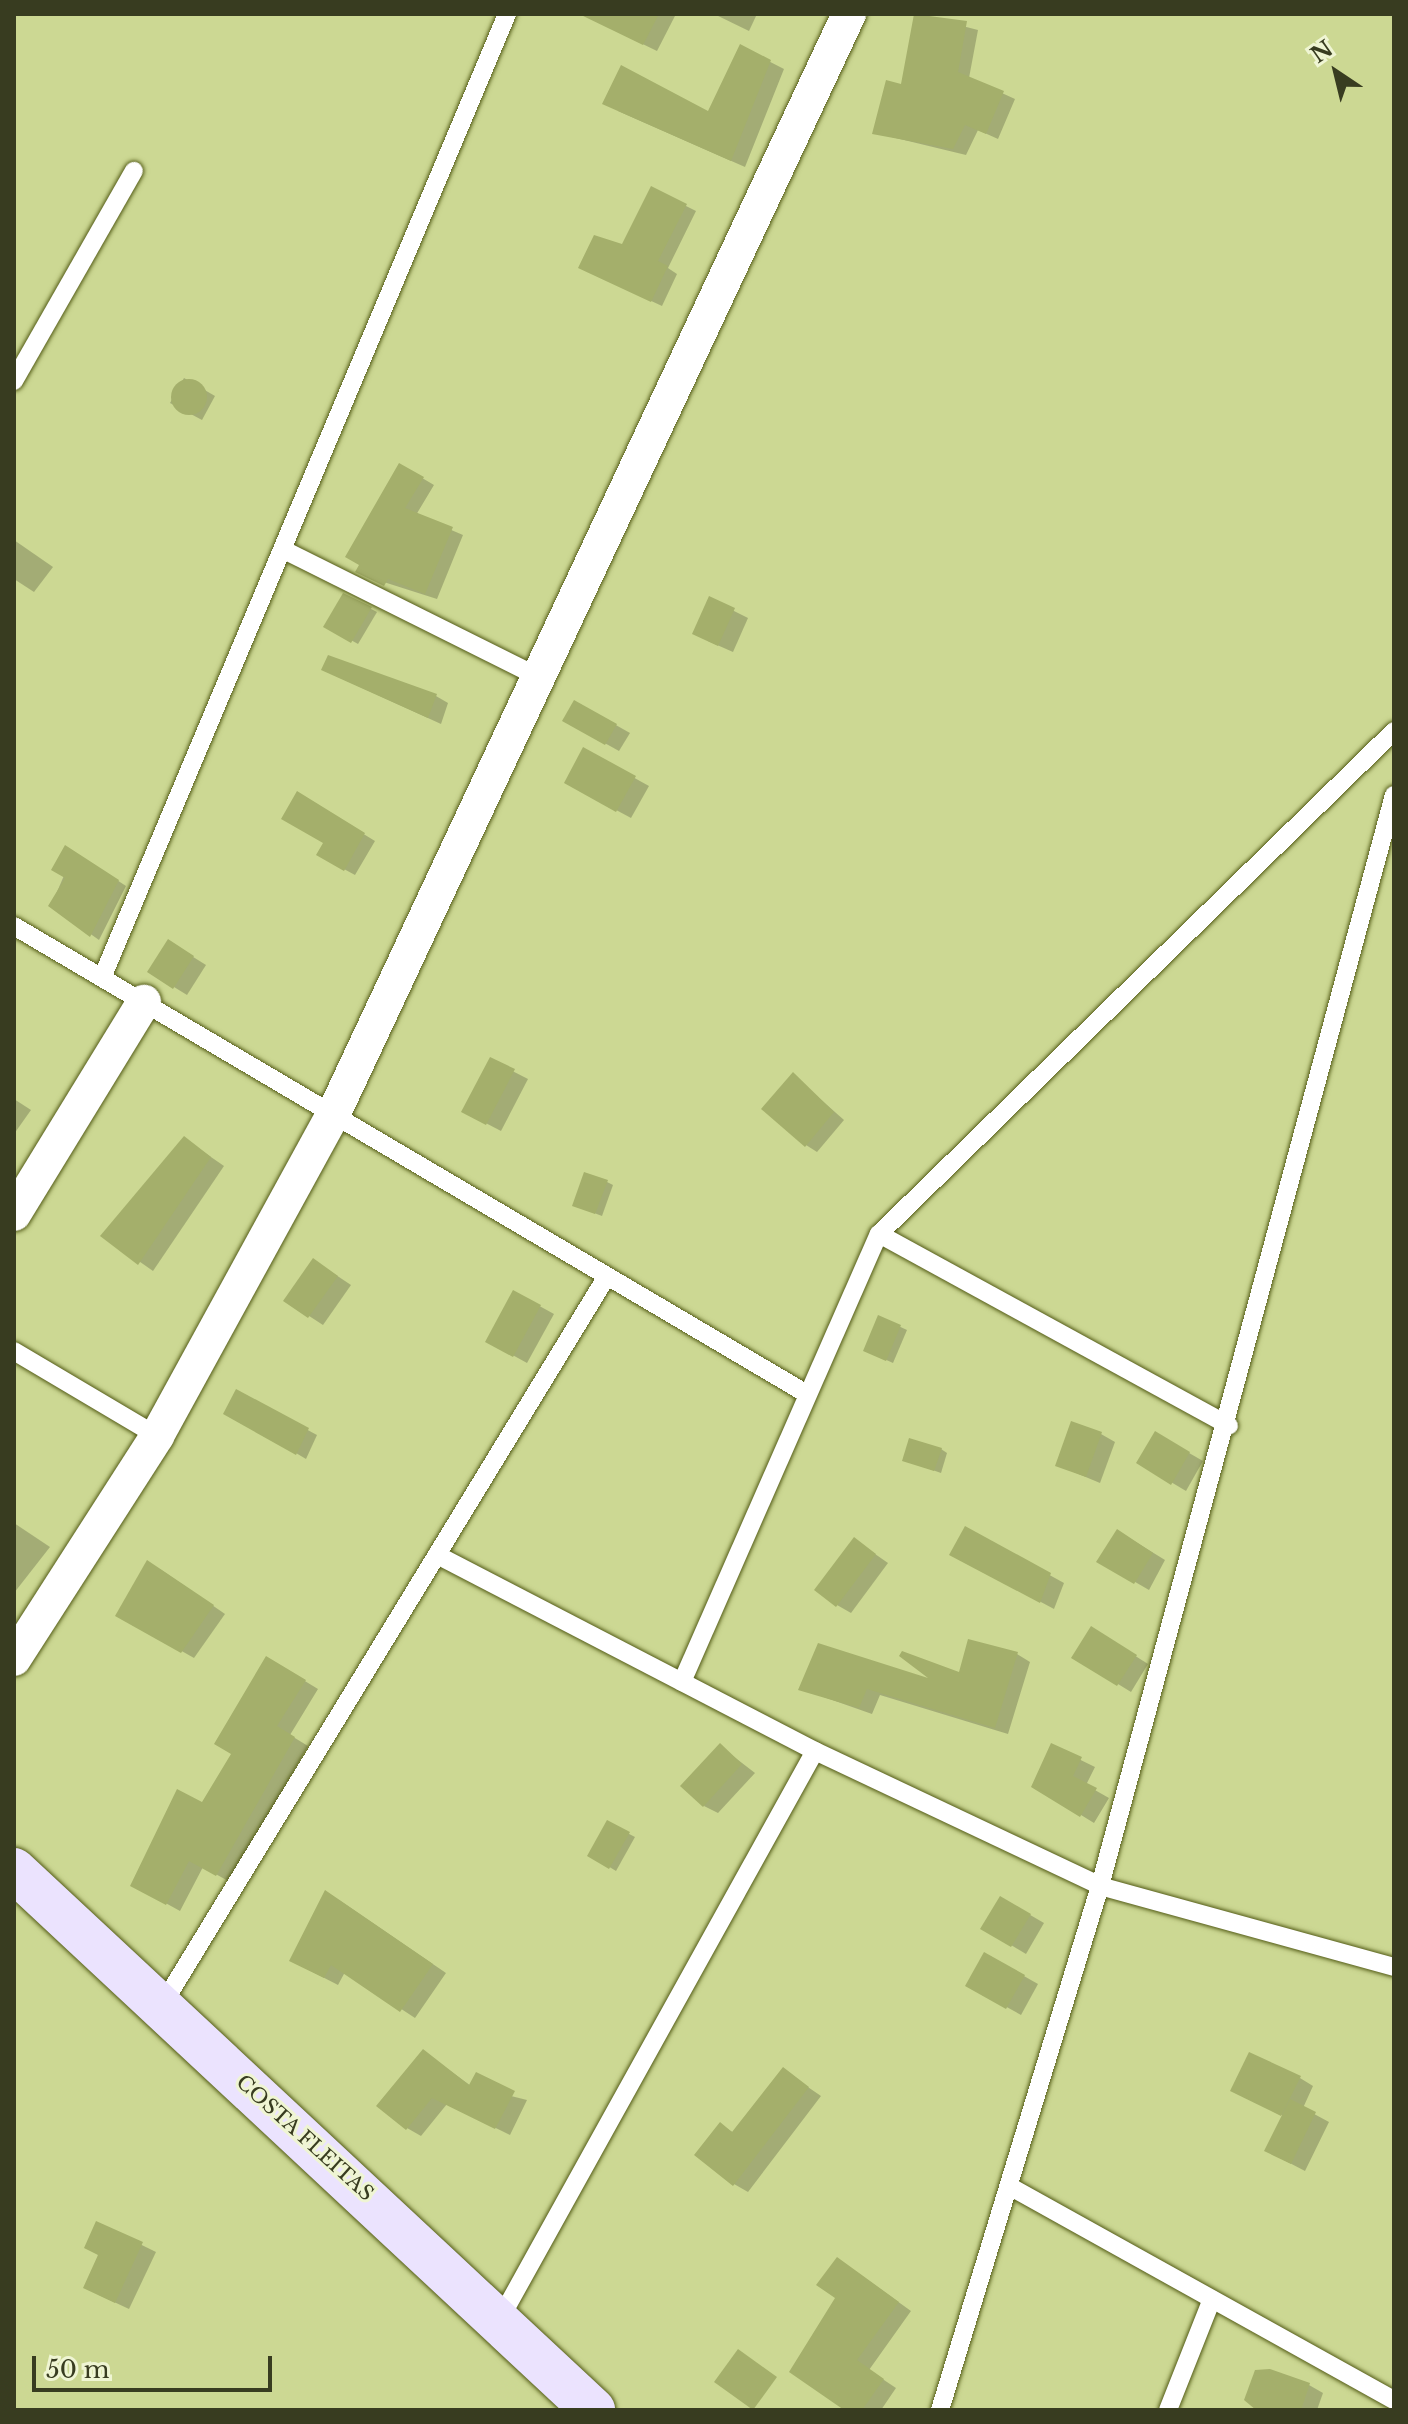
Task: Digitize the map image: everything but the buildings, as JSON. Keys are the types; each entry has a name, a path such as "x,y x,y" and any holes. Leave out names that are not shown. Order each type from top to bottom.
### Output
{"main road":[{"name":"COSTA FLEITAS","path":"14,1870 500,2319 593,2410"}],"street":[{"path":"14,1659 157,1436 333,1115 543,679 849,14"},
{"path":"14,1214 144,1002"}],"lane":[{"path":"102,978 286,551 507,14"},
{"path":"14,381 134,171"},
{"path":"286,551 543,679"},
{"path":"682,1682 879,1234 1394,731"},
{"path":"940,2410 1100,1886 1229,1426 1394,795"},
{"path":"14,926 807,1394"},
{"path":"879,1234 1229,1426"},
{"path":"161,2007 607,1276"},
{"path":"14,1351 157,1436"},
{"path":"437,1555 815,1751 1100,1886 1394,1967"},
{"path":"500,2319 815,1751"},
{"path":"1009,2186 1394,2400"},
{"path":"1168,2410 1212,2299"}]}
